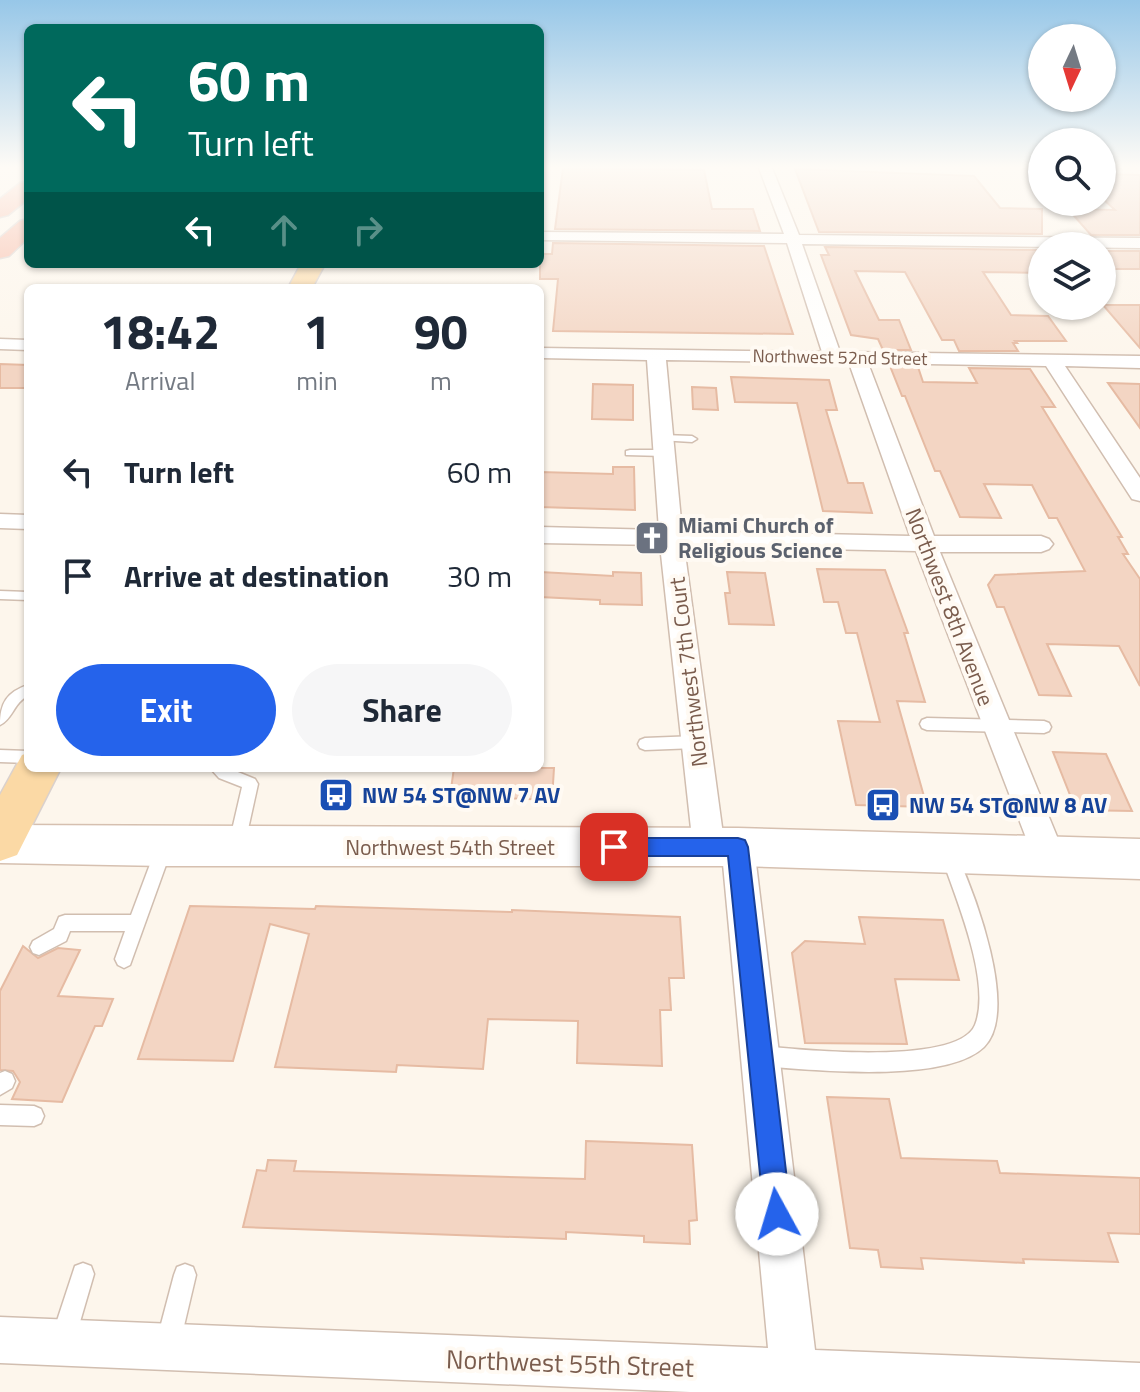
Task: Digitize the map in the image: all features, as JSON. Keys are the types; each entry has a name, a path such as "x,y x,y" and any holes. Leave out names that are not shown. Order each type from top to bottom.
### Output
{"highway":[{"path":"0,251 20,233"}],"main road":[{"path":"0,842 36,772"},
{"name":"Northwest 54th Street","path":"0,842 165,847 724,847 1140,859"}],"street":[{"name":"Northwest 8th Avenue","path":"791,233 925,544 1049,856"},
{"path":"544,236 1140,243"},
{"path":"0,344 24,345"},
{"name":"Northwest 52nd Street","path":"544,353 1140,362"},
{"name":"Northwest 7th Court","path":"656,354 671,538 696,742 724,847 761,1056 795,1382"},
{"path":"1051,360 1140,494"},
{"path":"0,521 24,522"},
{"path":"544,535 1041,544"},
{"name":"Northwest 55th Street","path":"0,1340 795,1382 1140,1387"}],"lane":[{"path":"630,453 692,439"},
{"path":"0,595 24,596"},
{"path":"0,720 16,695 24,692"},
{"path":"927,724 1044,727"},
{"path":"645,744 696,742"},
{"path":"0,756 24,757"},
{"path":"222,772 250,784 236,847"},
{"path":"124,959 165,847"},
{"path":"761,1056 904,1061 950,1056 978,1040 988,1015 985,968 949,853"},
{"path":"39,947 63,942 65,923 136,923"},
{"path":"0,1115 34,1116"},
{"path":"62,1343 83,1274"},
{"path":"167,1347 185,1275"}],"building":[{"path":"926,233 1028,233 1028,234"},
{"path":"1116,233 1140,233 1116,235"},
{"path":"553,243 764,246 793,334 553,331 558,279 540,279 544,254 552,254"},
{"path":"825,247 1028,250 1028,273 983,272 1011,315 1028,315 1028,320 1051,320 1066,341 1015,341 1017,343 1013,343 1018,351 959,351 954,340 942,340 905,272 855,271 879,320 899,320 911,350 883,350 878,339 851,335 821,255 829,255"},
{"path":"1116,251 1140,251 1140,269 1116,269"},
{"path":"1116,305 1140,305 1140,348 1116,320"},
{"path":"0,364 24,365 24,388 0,388"},
{"path":"890,366 918,367 923,382 977,383 969,368 1030,369 1055,407 1042,407 1122,537 1118,537 1128,554 1123,554 1140,579 1140,686 1119,646 1047,644 1071,696 1039,695 1004,607 997,607 988,585 995,575 1085,571 1057,518 1049,518 1032,485 984,484 1001,518 960,517 940,471 935,471"},
{"path":"731,377 829,380 837,410 826,410 848,483 863,483 872,513 823,511 797,403 735,402"},
{"path":"1108,383 1140,384 1140,428"},
{"path":"593,384 633,385 633,420 592,419"},
{"path":"692,387 716,388 718,410 693,409"},
{"path":"613,467 634,467 635,510 544,507 544,472 613,474"},
{"path":"817,569 885,570 908,633 904,633 925,702 897,701 927,807 856,805 838,721 880,722 857,633 846,633 838,602 824,602"},
{"path":"544,572 613,576 613,572 641,573 642,605 600,604 600,600 544,597"},
{"path":"727,572 765,573 774,625 729,624 725,593 730,593"},
{"path":"1053,752 1106,754 1132,811 1076,810"},
{"path":"544,768 554,768 552,800 450,796 453,772 544,772"},
{"path":"190,906 512,910 680,917 684,978 669,978 671,1010 660,1010 662,1066 577,1063 578,1021 488,1019 483,1069 397,1065 396,1072 275,1067 309,934 270,924 233,1061 138,1059"},
{"path":"859,917 943,920 959,980 895,979 907,1044 805,1043 792,953 805,941 865,944"},
{"path":"23,946 38,958 58,948 80,950 58,996 113,999 102,1026 95,1026 62,1102 12,1099 20,1082 13,1071 0,1070 0,991"},
{"path":"827,1097 889,1099 901,1158 997,1161 1000,1173 1140,1178 1140,1234 1108,1233 1118,1262 1023,1259 1024,1263 921,1258 923,1269 881,1267 878,1250 850,1248"},
{"path":"586,1141 692,1145 697,1220 689,1221 690,1244 644,1242 644,1236 566,1232 566,1239 243,1227 257,1170 266,1171 268,1160 296,1161 294,1171 585,1179"}],"place":[{"name":"Miami Church of Religious Science","path":"652,538"},
{"name":"NW 54 ST@NW 7 AV","path":"336,795"},
{"name":"NW 54 ST@NW 8 AV","path":"883,805"}],"route":[{"path":"614,847 738,847 777,1214"}]}
